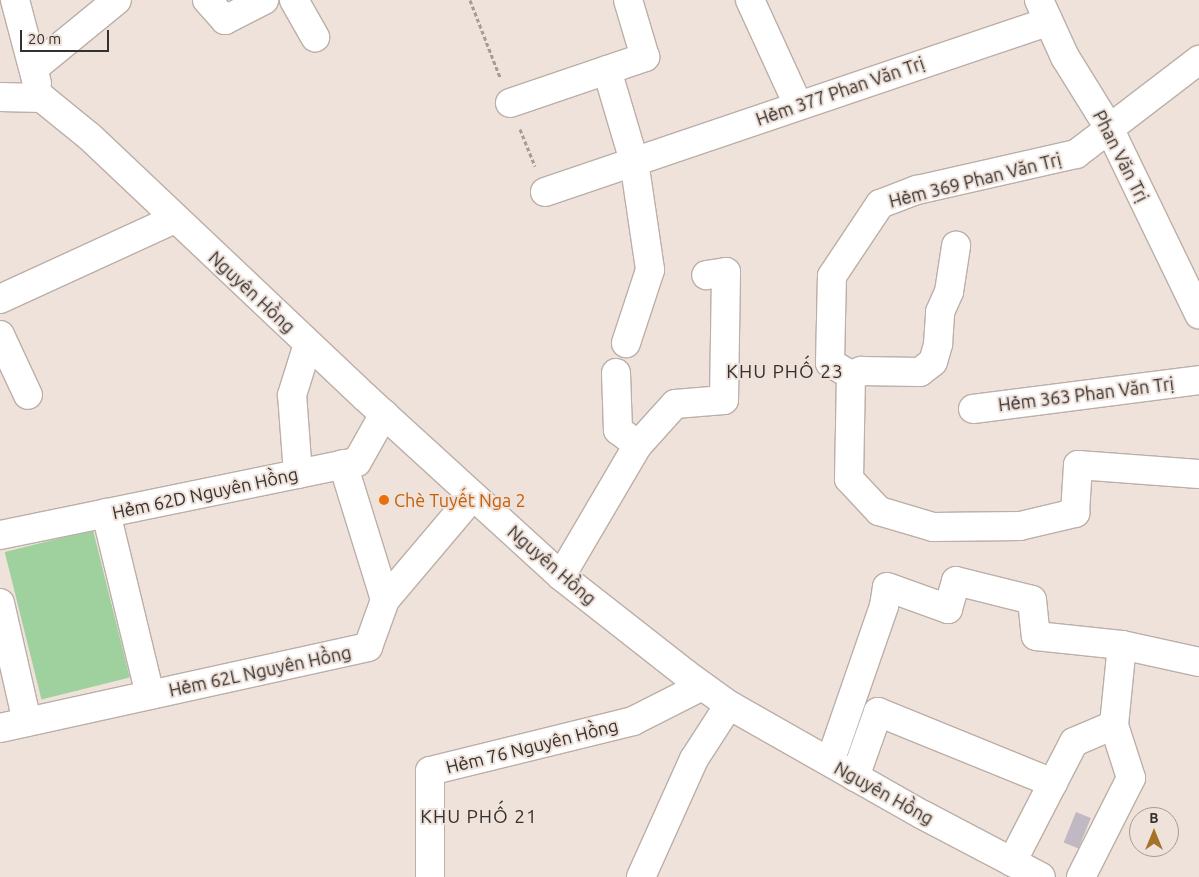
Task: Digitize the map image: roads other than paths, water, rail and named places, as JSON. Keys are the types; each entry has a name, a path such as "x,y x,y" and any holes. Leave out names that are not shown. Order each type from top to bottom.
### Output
{"street":[{"path":"0,97 42,98 15,0"},
{"path":"34,68 117,0"},
{"path":"207,0 225,20 264,0"},
{"path":"294,0 315,36"},
{"path":"510,103 645,57 628,0"},
{"path":"750,0 798,105"},
{"name":"Hẻm 377 Phan Văn Trị","path":"545,192 798,105 1043,11"},
{"name":"Phan Văn Trị","path":"1043,11 1110,128 1199,314"},
{"path":"1110,128 1199,60"},
{"path":"607,70 634,161 650,270 626,342"},
{"name":"Nguyên Hồng","path":"42,98 89,136 308,344 561,576 702,686 729,706 855,777 1041,877"},
{"name":"Hẻm 369 Phan Văn Trị","path":"851,375 830,363 832,276 880,204 917,190 1076,154 1110,128"},
{"path":"0,298 175,219"},
{"path":"956,246 949,292 940,312 938,344 933,362 920,372 861,371 851,375 849,479 879,511 933,527 1020,526 1075,513 1078,465 1199,474"},
{"path":"561,576 638,445 675,404 724,400 726,272 706,275"},
{"path":"0,335 28,395"},
{"path":"298,474 292,395 308,344"},
{"path":"616,373 618,430 638,445"},
{"name":"Hẻm 363 Phan Văn Trị","path":"974,409 1199,380"},
{"name":"Hẻm 62D Nguyên Hồng","path":"0,536 357,462 384,414"},
{"path":"343,464 385,600"},
{"name":"Hẻm 62L Nguyên Hồng","path":"0,728 368,647 385,600 473,496"},
{"path":"106,514 150,695"},
{"path":"830,762 887,587 948,609 956,581 1032,600 1036,636 1122,645 1199,662"},
{"path":"0,603 27,722"},
{"path":"1081,877 1131,778 1114,725 1122,645"},
{"name":"Hẻm 76 Nguyên Hồng","path":"430,877 430,771 633,721 702,686"},
{"path":"641,877 694,759 729,706"},
{"path":"855,777 878,712 1053,783"},
{"path":"1012,862 1074,742 1114,725"}],"place":[{"name":"Chè Tuyết Nga 2","path":"384,500"}],"district":[{"name":"KHU PHỐ 23","path":"785,372"},
{"name":"KHU PHỐ 21","path":"479,817"}]}
